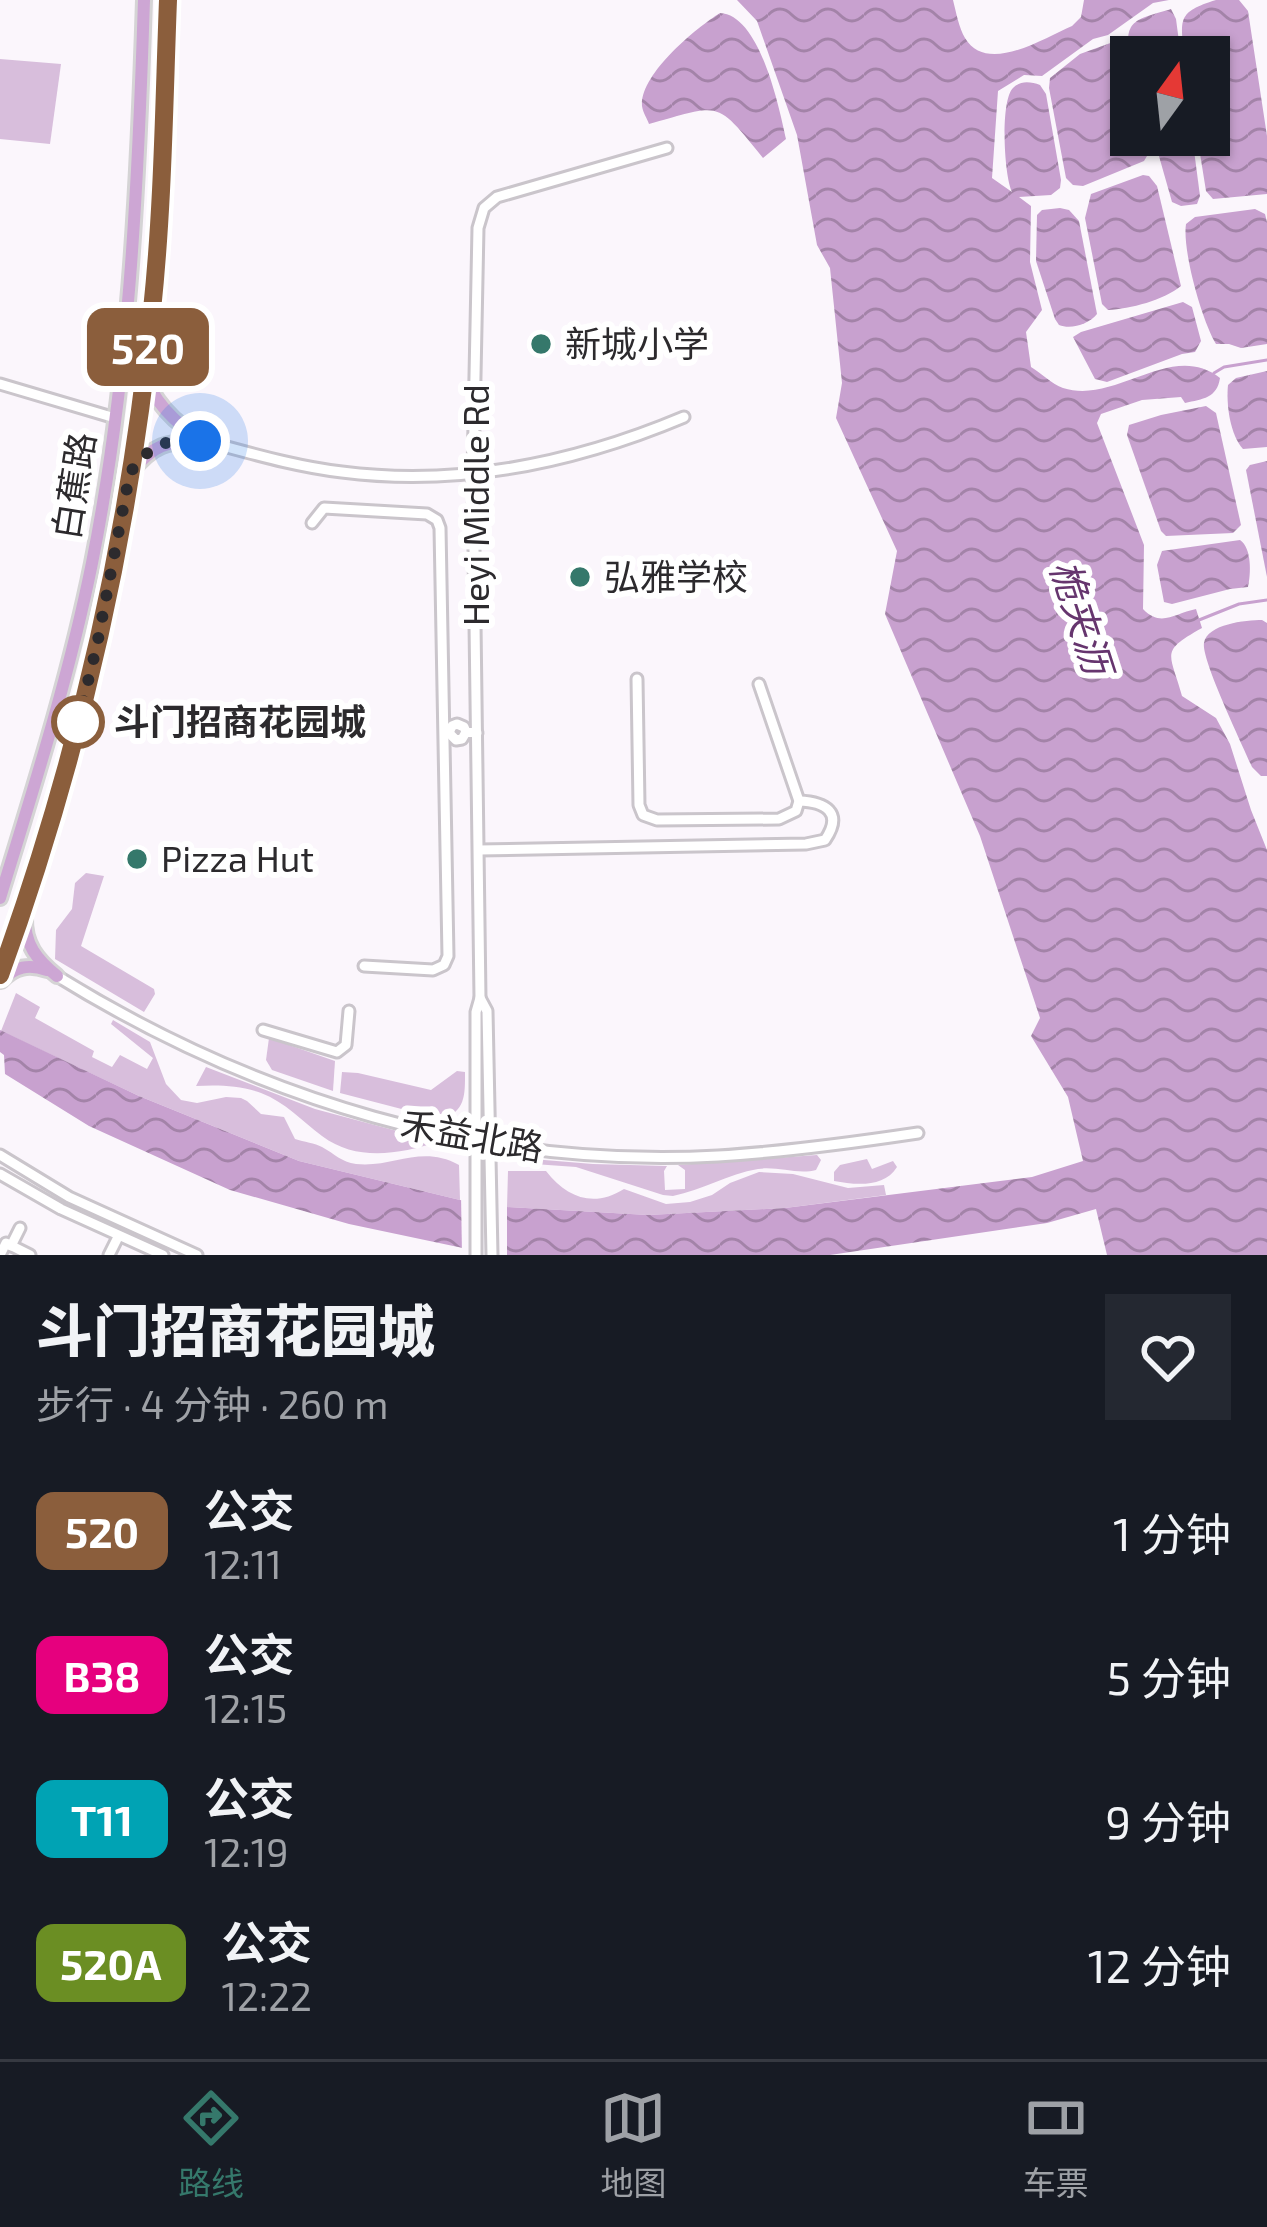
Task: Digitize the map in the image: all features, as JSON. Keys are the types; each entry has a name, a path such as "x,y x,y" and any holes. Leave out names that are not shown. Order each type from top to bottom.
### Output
{"main road":[{"name":"白蕉路","path":"0,898 63,693 92,560 115,418 135,212 144,0"},
{"name":"白蕉路","path":"0,978 56,810 88,684 130,472 162,181 168,0"},
{"path":"144,377 171,418 216,444"},
{"path":"130,472 150,450 166,443 216,444"},
{"path":"27,900 26,941 57,976"},
{"path":"0,978 27,966 57,976"}],"street":[{"name":"Heyi Middle Rd","path":"476,1255 476,1012 480,998 471,732 478,228 484,208 497,196 667,148"},
{"path":"0,384 115,418"},
{"path":"216,444 343,472 473,473 580,454 633,439 684,417"},
{"path":"312,523 324,508 424,514 439,523 447,959 433,970 364,966"},
{"path":"637,680 638,802 643,815 657,820 794,814 799,801 759,684"},
{"path":"446,732 457,724 471,732"},
{"path":"478,850 806,844 825,839 832,826 827,806 799,801"},
{"name":"禾益北路","path":"57,976 146,1028 241,1073 336,1108 490,1145 611,1156 714,1156 818,1148 918,1133"},
{"name":"Heyi Middle Rd","path":"480,998 487,1011 492,1255"},
{"path":"263,1030 337,1052 346,1045 350,1011"},
{"path":"0,1155 69,1197 196,1255"},
{"path":"0,1174 61,1209 163,1255"},
{"path":"11,1246 20,1228"},
{"path":"109,1255 118,1237"},
{"path":"0,1255 6,1243 30,1255"}],"shaded area":[{"path":"0,59 61,64 50,144 0,139"},
{"path":"86,873 104,876 81,946 154,989 144,1012 55,959 56,930 72,909 75,883"},
{"path":"16,993 40,1007 35,1018 94,1051 92,1057 112,1067 120,1055 147,1069 153,1058 111,1024 113,1020 150,1042 166,1084 181,1100 241,1098 261,1114 284,1117 295,1139 351,1163 432,1157 459,1165 460,1200 299,1161 139,1096 1,1031"},
{"path":"269,1038 335,1061 333,1091 272,1070 266,1060"},
{"path":"206,1067 315,1109 438,1142 393,1152 349,1150 261,1093 196,1086"},
{"path":"457,1071 465,1072 462,1102 455,1112 440,1119 340,1093 342,1072 431,1090"},
{"path":"817,1155 821,1160 816,1170 758,1169 673,1196 576,1167 520,1163 520,1158 667,1166 665,1190 685,1189 685,1170 678,1165"},
{"path":"867,1159 872,1169 893,1161 897,1167 877,1182 834,1181 840,1165"},
{"path":"508,1171 546,1171 563,1188 582,1197 602,1198 624,1189 666,1204 712,1195 759,1172 793,1174 848,1188 884,1185 886,1195 785,1208 648,1215 507,1207"}],"water":[{"name":"桅夹沥","path":"737,0 953,0 965,38 975,49 1001,54 1072,26 1081,17 1084,0 1169,0 1153,3 1042,76 1024,75 998,91 992,178 1012,192 1006,107 1019,84 1040,85 1046,94 1061,180 1060,188 1051,195 1019,197 1031,206 1030,262 1042,310 1026,332 1031,367 1063,388 1083,391 1182,366 1201,368 1220,378 1216,390 1203,399 1185,403 1181,397 1142,400 1101,414 1097,423 1144,545 1143,609 1156,618 1168,618 1196,609 1202,628 1174,648 1174,670 1182,696 1216,718 1230,744 1267,850 1267,1255 1107,1255 1096,1209 1047,1223 830,1255 496,1255 349,1224 230,1190 89,1126 5,1074 0,1030 139,1096 299,1161 507,1207 648,1215 785,1208 1032,1177 1083,1161 1068,1097 1031,1036 1040,1018 980,836 885,614 897,551 836,418 842,383 830,268 817,245 797,135 757,21"},
{"path":"1216,0 1239,0 1248,11 1267,136 1267,194 1213,199 1206,191 1200,156 1230,156 1230,36 1183,36 1184,19"},
{"path":"1171,9 1178,36 1129,36 1131,27 1142,18"},
{"path":"720,13 746,29 773,86 786,139 763,158 735,125 715,111 649,124 643,109 644,93 659,66"},
{"path":"1110,43 1110,156 1147,156 1083,186 1066,178 1049,88 1050,78 1080,54"},
{"path":"1159,156 1195,156 1197,204 1172,202"},
{"path":"1143,175 1157,186 1181,286 1146,303 1108,310 1102,304 1085,218 1091,194"},
{"path":"1060,208 1079,221 1097,314 1074,326 1059,325 1055,319 1036,261 1037,215"},
{"path":"1255,209 1265,214 1267,222 1267,344 1241,348 1216,344 1194,285 1186,224 1195,217"},
{"path":"1183,302 1192,307 1201,341 1195,352 1107,382 1095,379 1073,337"},
{"path":"1267,371 1267,447 1243,449 1230,419 1228,385 1236,378"},
{"path":"1206,406 1216,413 1241,525 1233,533 1166,536 1127,435 1129,425"},
{"path":"1267,461 1267,577 1246,470"},
{"path":"1240,540 1249,555 1248,587 1164,602 1157,565 1162,551"},
{"path":"1267,623 1267,776 1252,767 1215,684 1204,643 1219,627"}],"pier":[{"path":"461,1194 507,1201 507,1255 462,1255"}],"waterway":[{"path":"1214,373 1267,360"},
{"path":"1199,620 1239,604 1267,600"}],"bus line":[{"name":"520","path":"0,975 56,810 88,684 130,472 152,307 168,0"}],"place":[{"name":"新城小学","path":"541,344"},
{"name":"弘雅学校","path":"580,577"},
{"name":"斗门招商花园城","path":"78,722"},
{"name":"Pizza Hut","path":"137,859"}],"route":[{"path":"78,722 130,472 150,450 166,443 200,441"}]}
